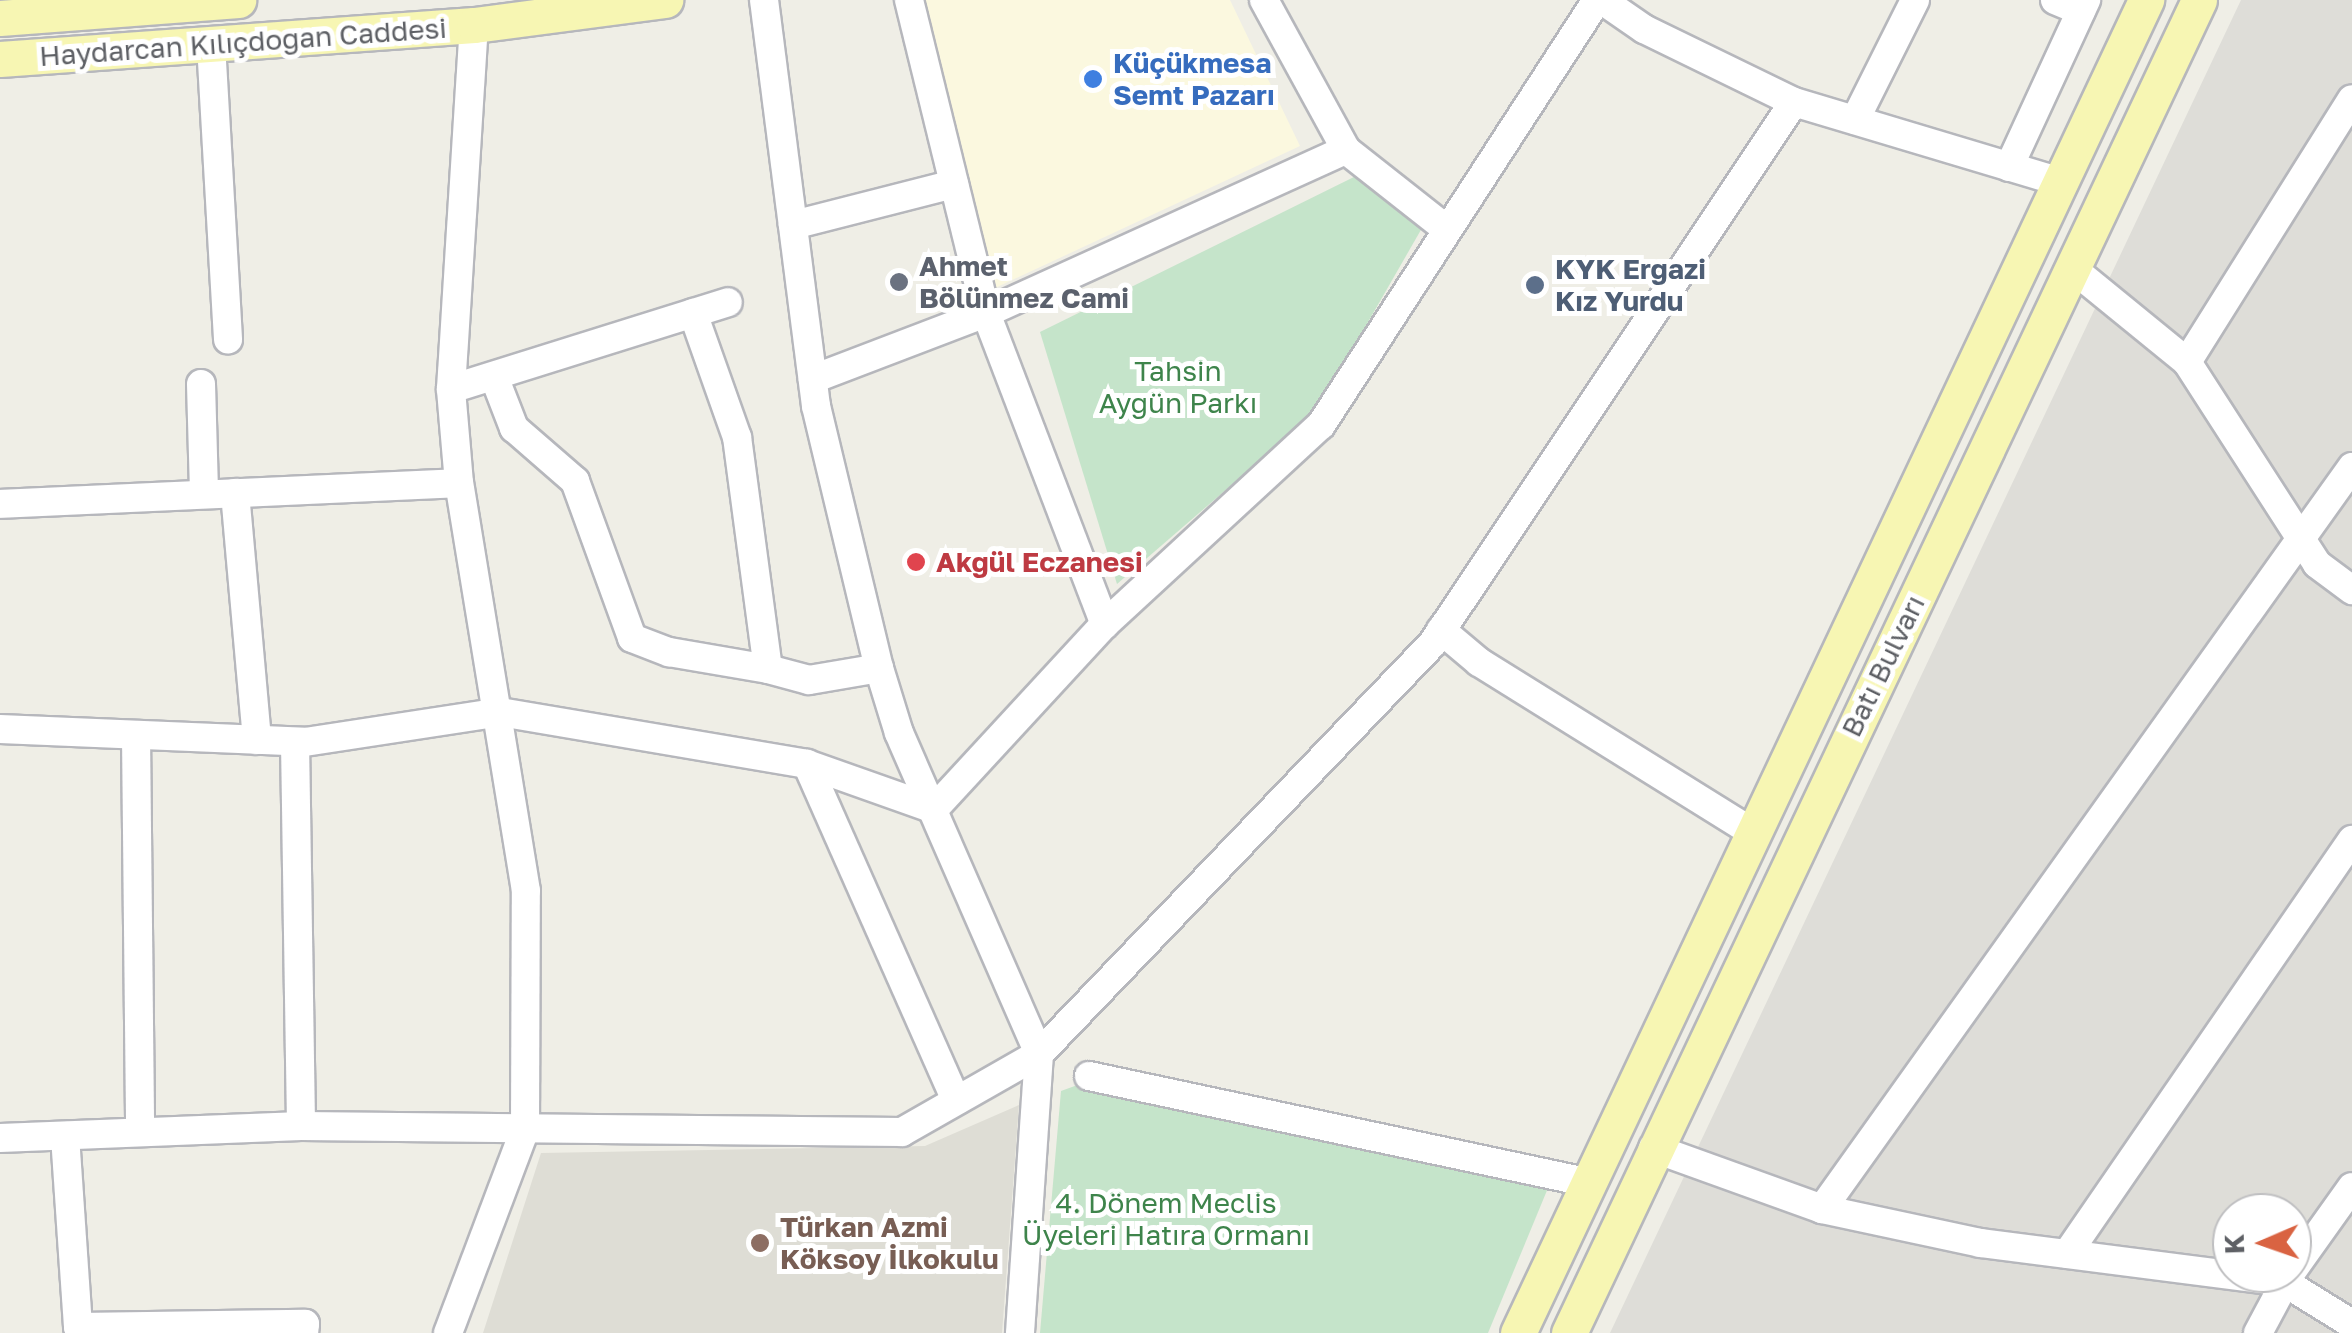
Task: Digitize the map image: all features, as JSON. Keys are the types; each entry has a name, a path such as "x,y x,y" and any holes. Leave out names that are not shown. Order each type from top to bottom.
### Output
{"main road":[{"name":"Haydarcan Kılıçdoğan Caddesi","path":"0,18 238,0"},
{"name":"Haydarcan Kılıçdoğan Caddesi","path":"0,59 212,44 473,12 665,0"},
{"name":"Batı Bulvarı","path":"1518,1333 2146,0"},
{"name":"Batı Bulvarı","path":"1569,1333 1652,1148 2199,0"}],"street":[{"path":"764,0 813,379 879,668 899,734 1039,1054 1020,1333"},
{"path":"909,0 986,313 1105,624"},
{"path":"1264,0 1346,150 1444,227"},
{"path":"934,809 1105,624 1322,425 1444,227 1599,0 1644,29 1794,102 2061,182"},
{"path":"1855,120 1915,0"},
{"path":"2010,166 2074,4"},
{"path":"448,1333 525,1128 526,891 500,712 458,482 451,389 473,12"},
{"path":"212,44 228,340"},
{"path":"2187,362 2352,99"},
{"path":"0,1138 301,1126 902,1132 1039,1054 1442,630 1794,102"},
{"path":"813,379 986,313 1346,150"},
{"path":"793,225 954,184"},
{"path":"2073,269 2187,362 2317,564 2352,590"},
{"path":"451,389 495,379 728,302"},
{"path":"693,313 736,437 768,669"},
{"path":"495,379 514,428 574,481 632,638 669,652 809,680 879,668"},
{"path":"200,384 204,494"},
{"path":"1822,1210 2352,468"},
{"path":"0,504 458,482"},
{"path":"235,492 257,740"},
{"path":"1442,630 1479,662 1752,832"},
{"path":"0,729 295,742 500,712 807,764 934,809"},
{"path":"136,735 140,1132"},
{"path":"295,742 301,1126"},
{"path":"807,764 956,1101"},
{"path":"2066,1254 2352,840"},
{"path":"1088,1076 1586,1182"},
{"path":"66,1136 78,1330 306,1324 304,1333"},
{"path":"1652,1148 1822,1210 2066,1254 2212,1268"},
{"path":"2312,1243 2352,1187"},
{"path":"2258,1333 2279,1293"},
{"path":"2312,1293 2352,1324"}],"shaded area":[{"name":"Küçükmesa Semt Pazarı","path":"919,0 1230,0 1300,146 993,289"},
{"path":"2241,0 2352,0 2352,1333 1610,1333"},
{"name":"Türkan Azmi Köksoy İlkokulu","path":"1019,1105 1002,1333 483,1333 541,1153 925,1146"}],"green space":[{"name":"Tahsin Aygün Parkı","path":"1362,173 1422,228 1317,411 1117,584 1040,332"},
{"name":"4. Dönem Meclis Üyeleri Hatıra Ormanı","path":"1083,1083 1548,1188 1488,1333 1040,1333 1061,1091"}],"place":[{"name":"Küçükmesa Semt Pazarı","path":"1093,79"},
{"name":"Ahmet Bölünmez Cami","path":"899,282"},
{"name":"KYK Ergazi Kız Yurdu","path":"1535,285"},
{"name":"Akgül Eczanesi","path":"916,562"},
{"name":"Türkan Azmi Köksoy İlkokulu","path":"760,1243"}]}
